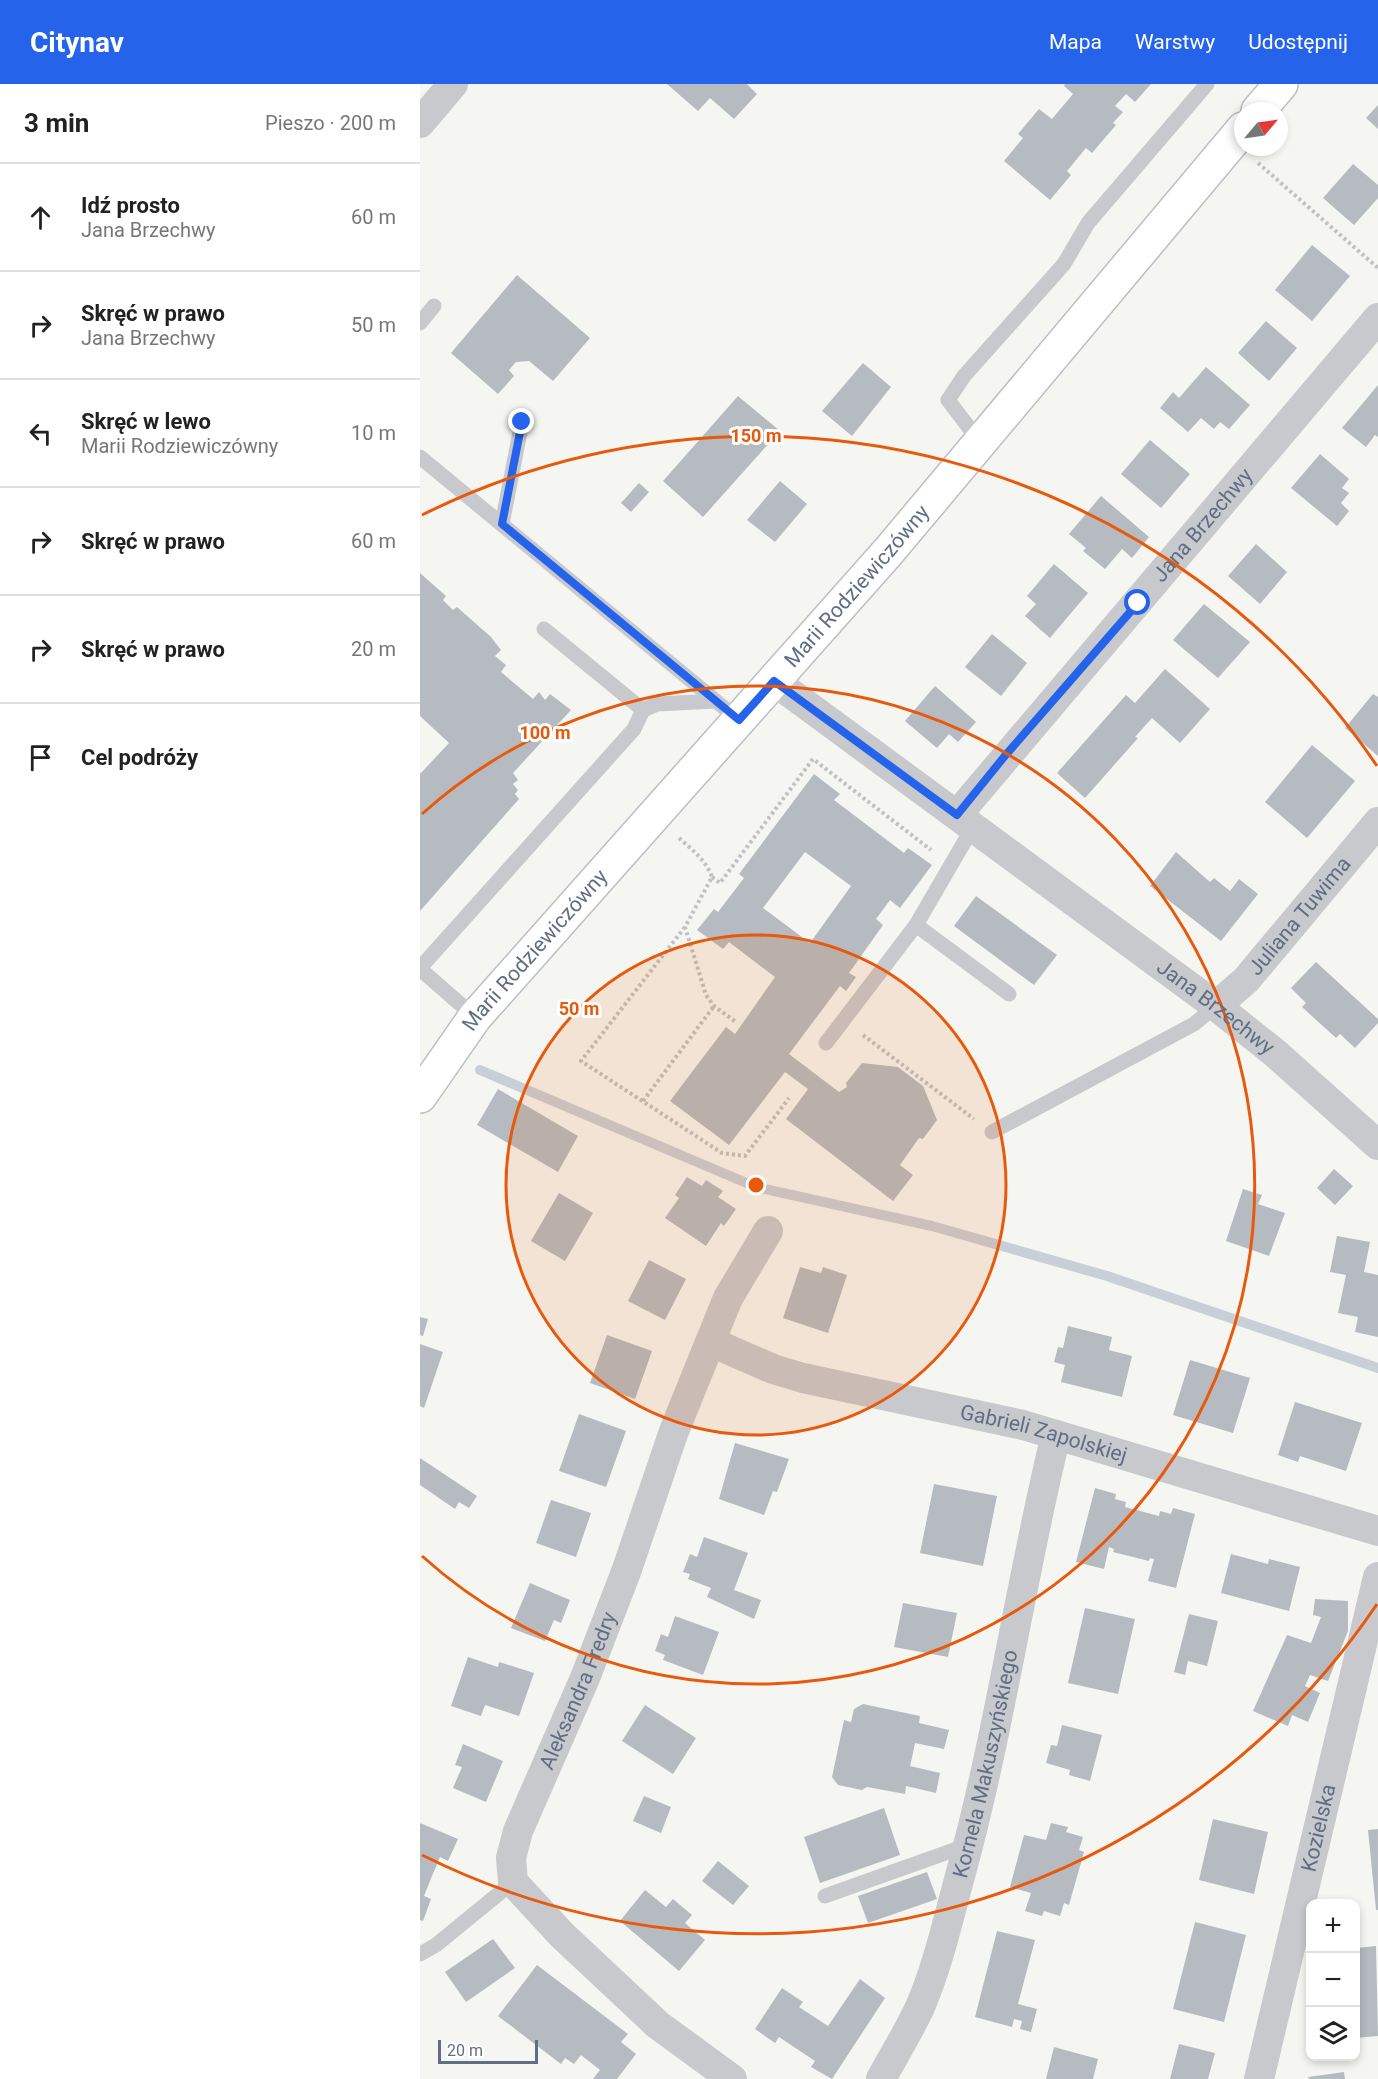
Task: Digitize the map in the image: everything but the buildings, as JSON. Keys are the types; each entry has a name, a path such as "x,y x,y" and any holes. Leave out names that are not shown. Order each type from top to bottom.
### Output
{"street":[{"path":"420,123 453,84"},
{"path":"1266,102 1281,84"},
{"name":"Marii Rodziewiczówny","path":"420,1096 475,1017 653,816 727,710 774,681 980,442 1234,140"},
{"name":"Jana Brzechwy","path":"965,821 1378,318"},
{"name":"Jana Brzechwy","path":"774,681 1216,1006 1275,1053 1378,1145"},
{"name":"Juliana Tuwima","path":"1216,1006 1246,980 1378,822"},
{"name":"Aleksandra Fredry","path":"513,1882 511,1858 518,1831 585,1678 626,1572 674,1431 728,1298 768,1231"},
{"name":"Gabrieli Zapolskiej","path":"711,1342 773,1369 820,1383 1023,1425 1378,1531"},
{"name":"Kornela Makuszyńskiego","path":"881,2079 923,1998 936,1962 968,1845 988,1766 1032,1535 1056,1435"},
{"name":"Kozielska","path":"1259,2079 1378,1577"},
{"path":"513,1882 562,1935 658,2025 732,2079"}],"lane":[{"path":"980,442 948,400 963,376 1064,264 1088,223 1206,84"},
{"path":"420,323 434,306"},
{"path":"502,524 522,422"},
{"path":"420,457 727,710"},
{"path":"544,629 643,710"},
{"path":"475,1017 420,969 634,729 643,710 657,704 727,710"},
{"path":"826,1043 916,925 951,865 965,821"},
{"path":"916,925 1010,994"},
{"path":"992,1132 1194,1024 1216,1006"},
{"path":"825,1896 968,1845"},
{"path":"420,1954 436,1945 513,1882"}],"path":[{"path":"1260,156 1378,268"},
{"path":"653,816 699,856 709,868 712,877 720,883 813,759 951,865"},
{"path":"712,877 685,927 581,1061 722,1153 745,1156 789,1098"},
{"path":"685,927 706,995 714,1006 736,1022"},
{"path":"643,1101 714,1006"},
{"path":"843,1020 992,1132"}],"waterway":[{"path":"480,1070 756,1187 932,1226 1107,1276 1378,1368"}],"route":[{"path":"522,422 502,524 739,720 774,681 957,815 1004,757 1138,603"}]}
